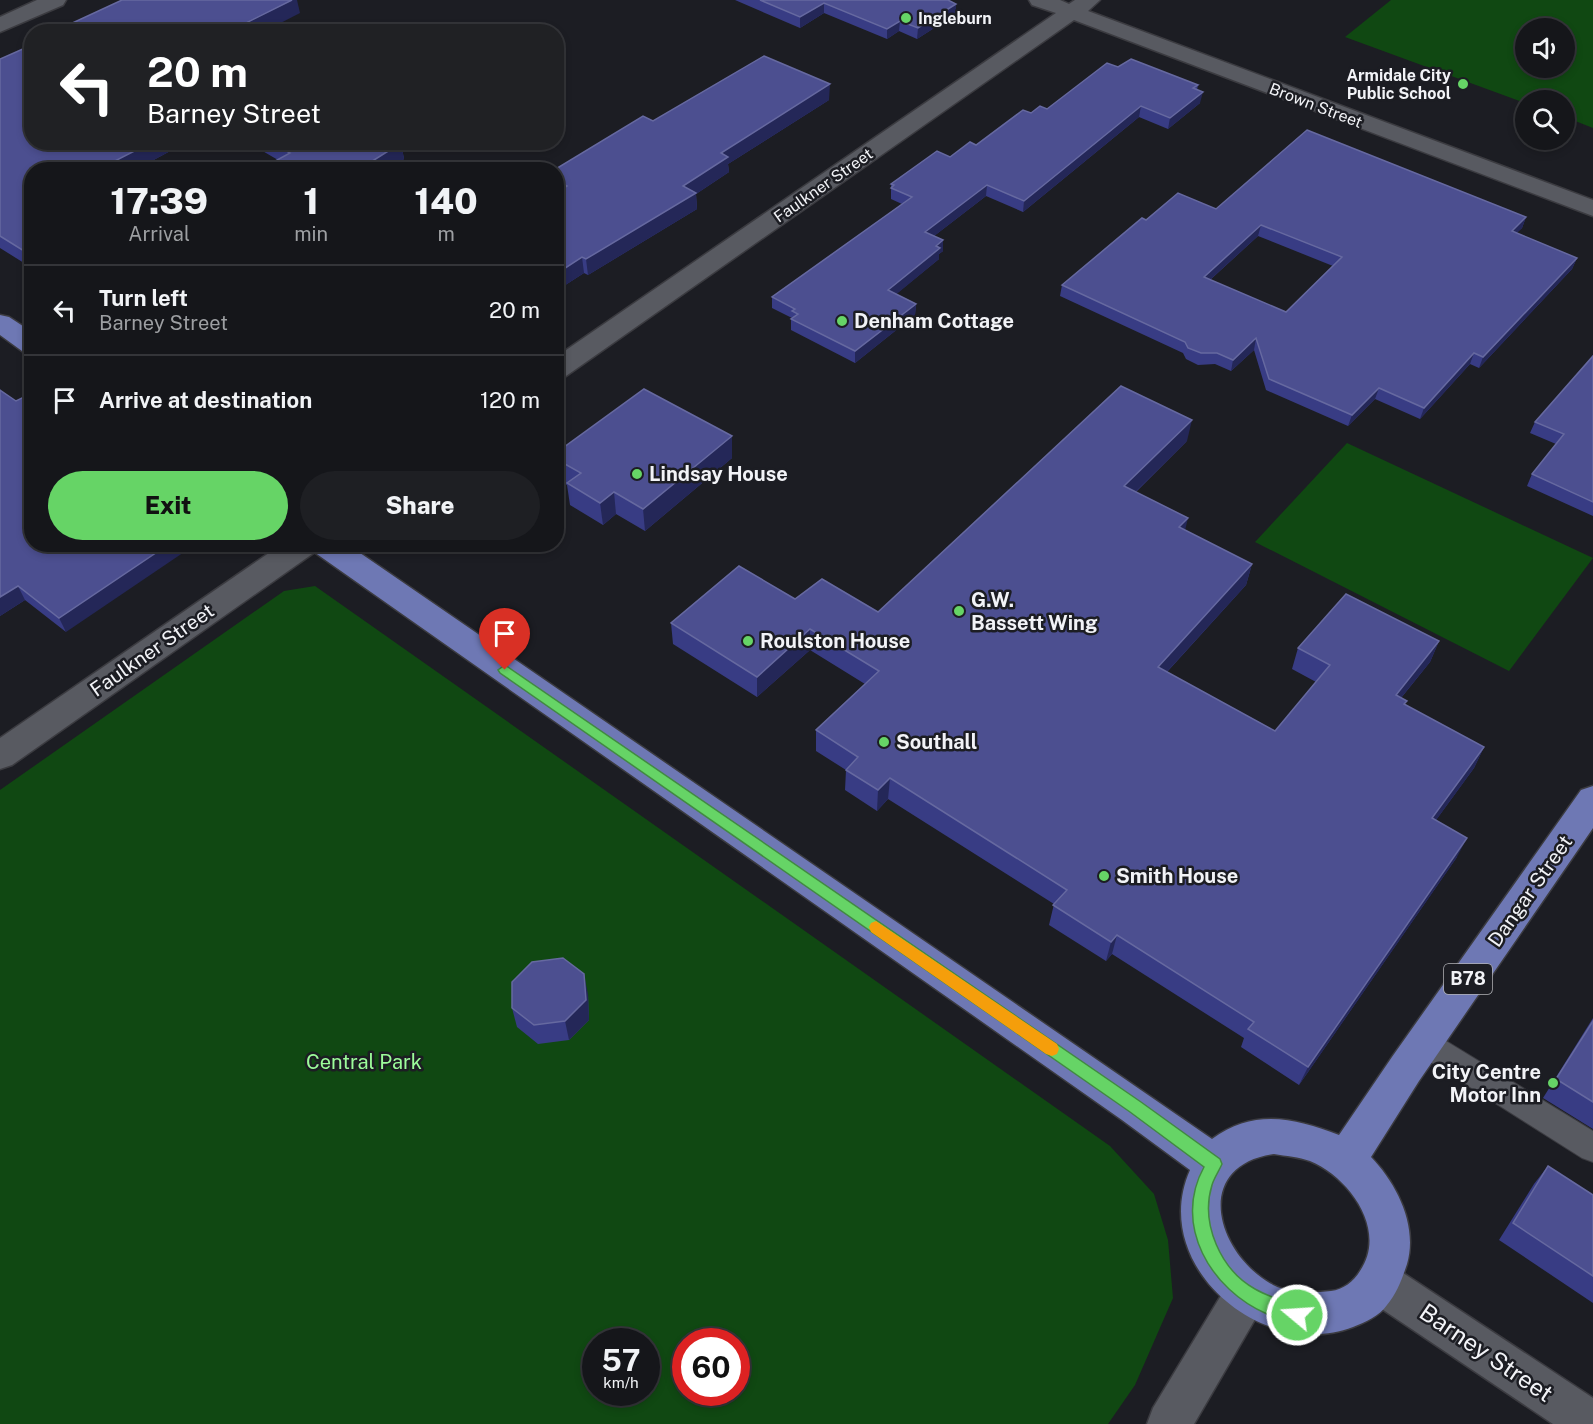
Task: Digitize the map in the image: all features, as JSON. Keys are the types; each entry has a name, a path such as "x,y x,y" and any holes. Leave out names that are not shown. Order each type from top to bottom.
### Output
{"main road":[{"path":"0,323 24,340"},
{"path":"337,552 1136,1107 1214,1164"},
{"name":"Dangar Street","path":"1346,1160 1423,1042 1549,866 1593,800"},
{"path":"1274,1136 1299,1138 1324,1147 1346,1160 1368,1181 1383,1206 1390,1232 1389,1259 1379,1282 1364,1298 1345,1310 1322,1315 1297,1315 1271,1307 1246,1294 1226,1276 1211,1253 1202,1230 1200,1205 1204,1183 1214,1164 1231,1149 1251,1140 1274,1136"}],"street":[{"path":"0,25 55,0"},
{"name":"Brown Street","path":"1040,0 1081,6 1593,209"},
{"name":"Faulkner Street","path":"564,364 1081,6"},
{"name":"Faulkner Street","path":"0,756 293,552"},
{"name":"Barney Street","path":"1379,1282 1592,1424"},
{"path":"1169,1424 1246,1294"}],"lane":[{"path":"1423,1042 1593,1149"}],"green space":[{"path":"1391,0 1593,0 1593,128 1575,121 1575,90 1515,90 1515,99 1345,37"},
{"path":"1347,443 1593,558 1509,671 1255,542"},
{"name":"Central Park","path":"315,586 1110,1146 1154,1194 1168,1240 1173,1298 1135,1385 1108,1424 0,1424 0,790 284,591"}],"building":[{"path":"122,0 292,0 244,24 70,24"},
{"path":"760,0 948,0 956,4 918,28 900,21 887,29 824,3 800,17"},
{"path":"24,48 24,150 136,150 113,162 24,162 24,251 0,236 0,59"},
{"path":"764,56 830,84 721,153 728,157 683,186 696,193 586,259 582,257 564,269 564,188 567,186 564,184 564,164 643,116 653,121"},
{"path":"1131,59 1198,85 1193,88 1203,92 1170,118 1141,106 1024,201 987,185 925,232 943,240 936,246 940,248 888,290 916,304 855,351 791,319 798,314 792,311 795,309 772,297 912,197 891,188 894,185 891,184 937,151 950,157 970,142 976,145 1023,110 1031,113 1040,106 1047,109 1107,63 1118,67"},
{"path":"1307,130 1526,217 1512,231 1577,258 1483,357 1474,353 1424,408 1379,388 1352,415 1269,379 1256,338 1233,360 1217,353 1201,353 1188,348 1185,342 1062,285 1142,218 1146,220 1178,193 1216,209","holes":["1261,225 1342,257 1286,312 1204,277"]},
{"path":"285,150 390,150 371,162 274,162 290,153"},
{"path":"1593,356 1593,502 1532,474 1564,434 1535,422"},
{"path":"1121,386 1192,420 1124,486 1188,518 1179,527 1252,564 1158,667 1275,731 1330,665 1298,648 1346,594 1439,641 1396,695 1407,701 1404,704 1484,747 1432,818 1467,838 1308,1067 1248,1029 1254,1022 1117,935 1111,942 1053,905 1067,890 890,778 878,790 846,770 858,757 816,730 879,671 810,629 757,677 671,623 739,566 795,599 822,579 878,612"},
{"name":"Lindsay House","path":"644,389 732,436 643,509 614,492 600,503 567,483 581,473 564,463 564,447"},
{"path":"0,390 16,401 24,397 24,552 157,552 59,618 18,586 0,597"},
{"path":"563,958 584,974 586,1000 565,1021 534,1025 512,1008 512,982 532,962"},
{"path":"1593,1021 1593,1102 1556,1079"},
{"path":"1548,1166 1593,1195 1593,1276 1513,1223"}],"slow traffic":[{"path":"876,927 1052,1049"}],"place":[{"name":"Ingleburn","path":"906,18"},
{"name":"Armidale City Public School","path":"1463,84"},
{"name":"Denham Cottage","path":"842,321"},
{"name":"Lindsay House","path":"637,474"},
{"name":"G.W. Bassett Wing","path":"959,611"},
{"name":"Roulston House","path":"748,641"},
{"name":"Southall","path":"884,742"},
{"name":"Smith House","path":"1104,876"},
{"name":"City Centre Motor Inn","path":"1553,1083"}],"route":[{"path":"505,670 1136,1107 1214,1164 1204,1183 1200,1205 1202,1230 1211,1253 1226,1276 1246,1294 1271,1307 1297,1315"}]}
